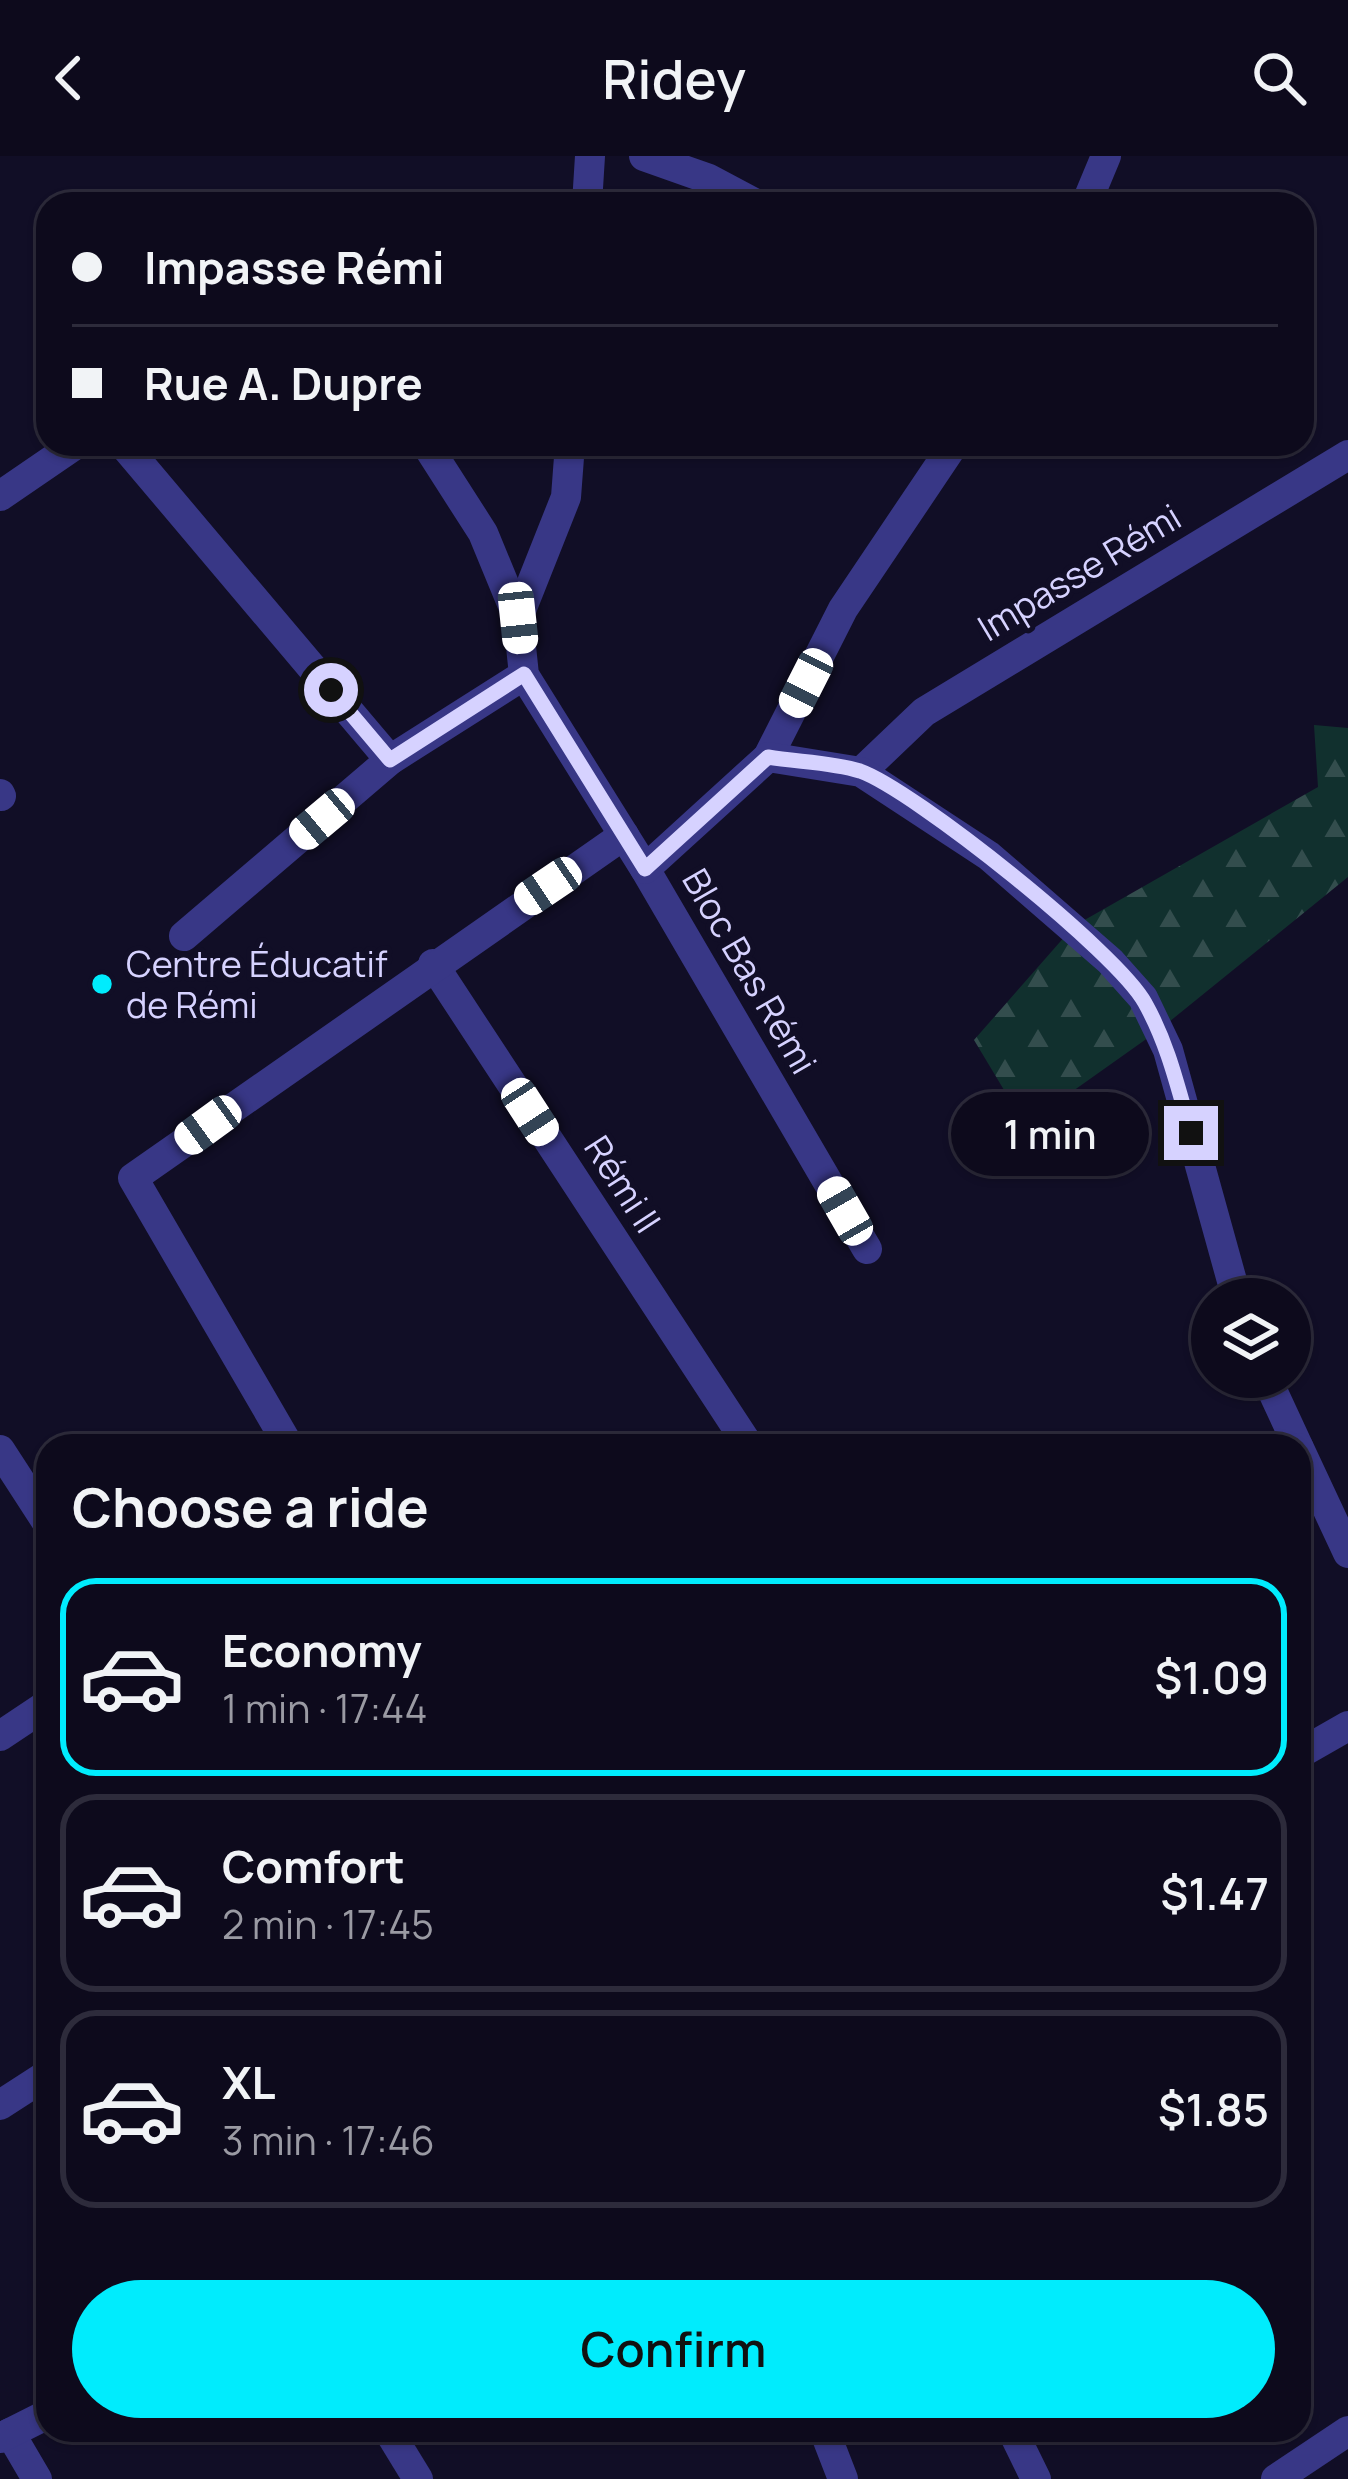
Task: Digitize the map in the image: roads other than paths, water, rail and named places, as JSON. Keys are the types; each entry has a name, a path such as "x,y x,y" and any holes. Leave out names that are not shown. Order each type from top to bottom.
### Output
{"street":[{"path":"588,192 590,156"},
{"path":"644,156 709,178 734,192"},
{"path":"1091,192 1106,156"},
{"name":"Impasse Rémi","path":"861,772 924,712 1348,455"},
{"path":"0,496 58,456"},
{"path":"133,456 390,760"},
{"path":"184,936 390,760 524,674 518,618 483,533 434,456"},
{"path":"518,618 566,496 569,456"},
{"path":"645,869 768,757 843,609 946,456"},
{"name":"Bloc Bas Rémi","path":"524,674 645,869 867,1249"},
{"path":"768,757 861,772 989,856 1111,961 1143,998 1168,1050 1231,1278"},
{"path":"283,1434 133,1178 433,964 624,835"},
{"name":"Rémi II","path":"433,964 740,1434"},
{"path":"1276,1398 1293,1434"},
{"path":"0,1450 36,1506"},
{"path":"1311,1473 1348,1553"},
{"path":"0,1736 36,1712"},
{"path":"1311,1747 1348,1726"},
{"path":"0,2105 36,2082"},
{"path":"36,2420 5,2436 37,2479"},
{"path":"1276,2479 1348,2431"},
{"path":"395,2442 418,2479"},
{"path":"829,2442 843,2479"},
{"path":"1018,2442 1036,2479"}],"place":[{"name":"Centre Éducatif de Rémi","path":"102,984"}]}
